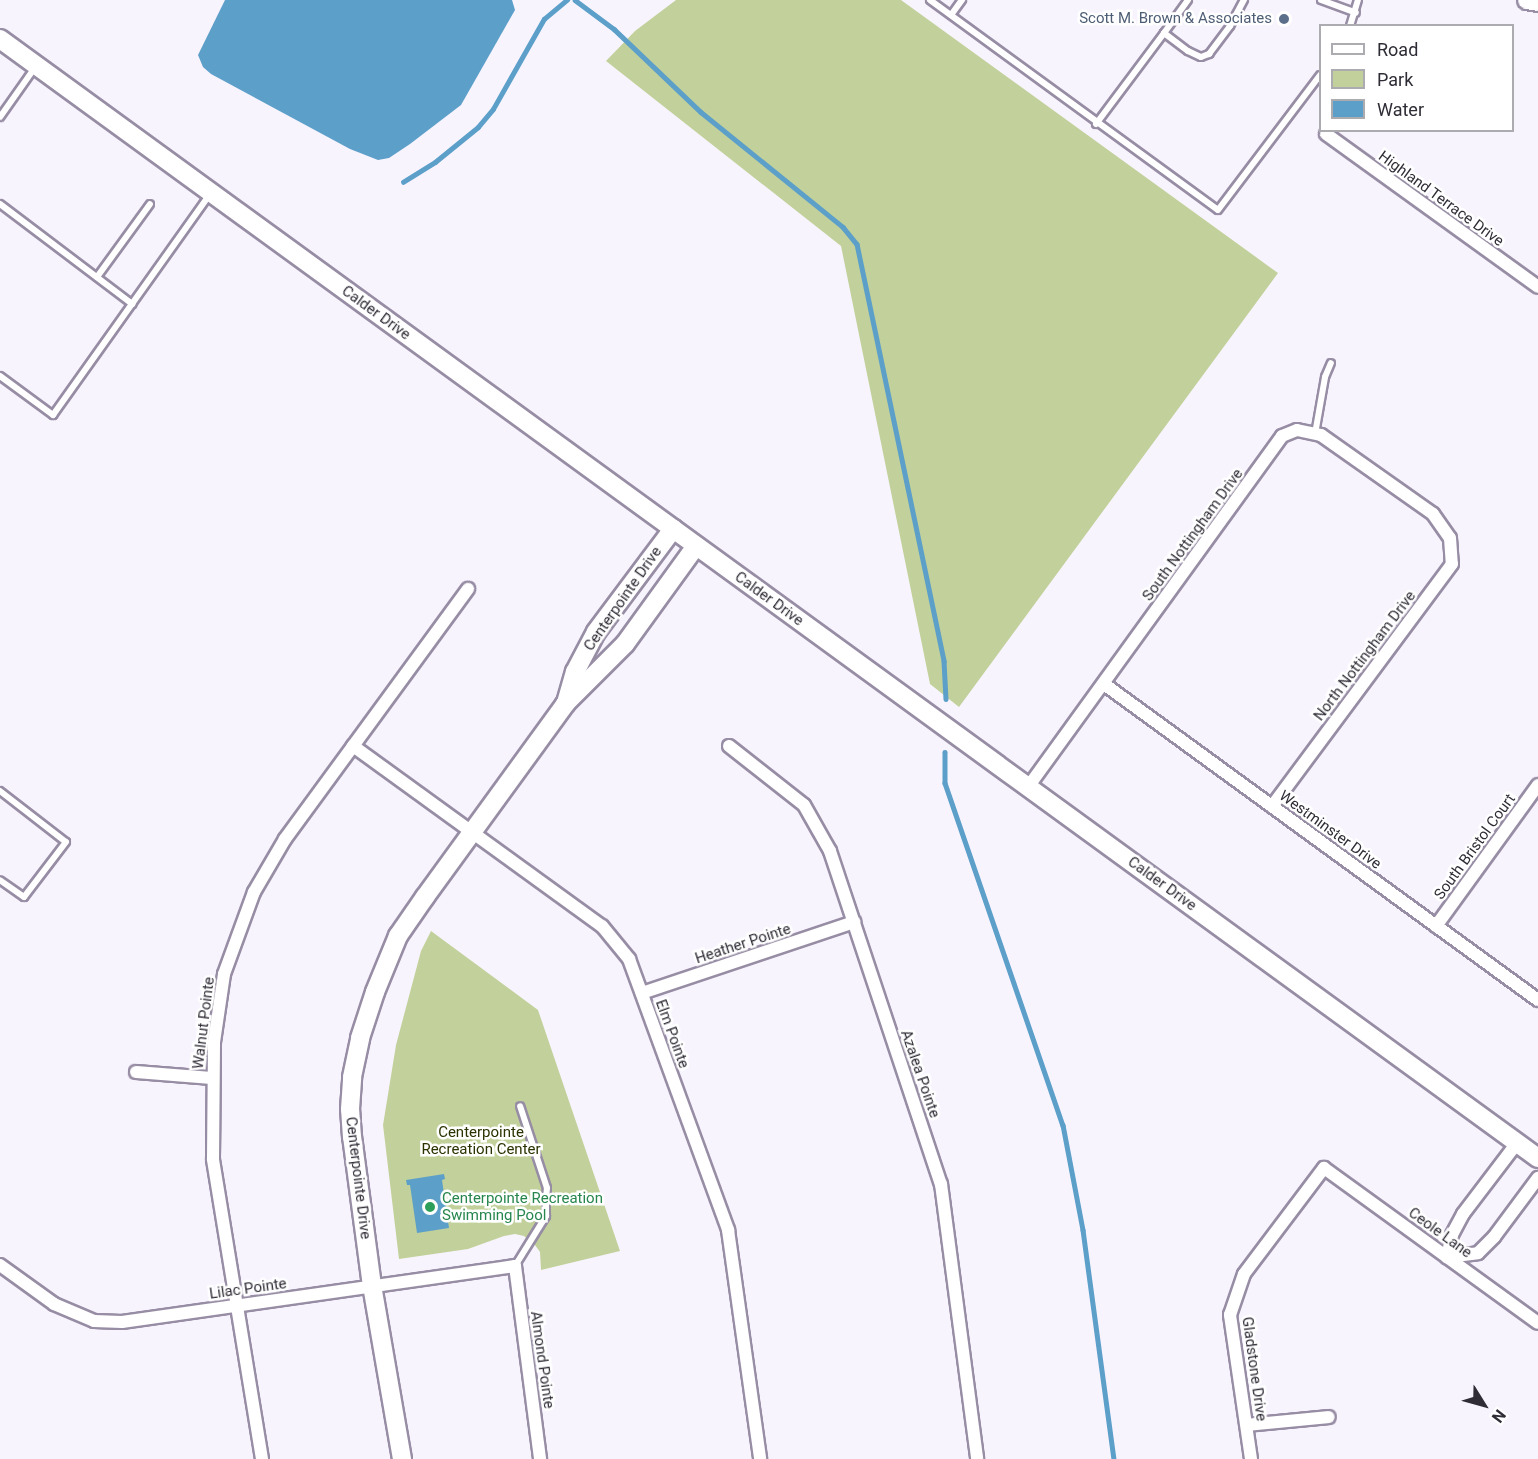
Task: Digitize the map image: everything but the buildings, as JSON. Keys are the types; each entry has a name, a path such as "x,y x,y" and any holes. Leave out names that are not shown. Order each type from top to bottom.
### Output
{"street":[{"path":"1527,0 1538,2"},
{"name":"Calder Drive","path":"0,39 1538,1158"},
{"name":"Highland Terrace Drive","path":"1326,134 1538,288"},
{"name":"South Nottingham Drive","path":"1028,787 1282,436 1297,430 1318,435"},
{"name":"North Nottingham Drive","path":"1272,806 1452,564 1450,538 1436,518 1318,435"},
{"name":"Centerpointe Drive","path":"565,704 580,662 596,632 673,529"},
{"name":"Centerpointe Drive","path":"402,1459 372,1286 350,1109 360,1038 375,992 398,936 471,831 565,704 625,644 696,546"},
{"name":"Walnut Pointe","path":"262,1459 213,1159 214,1042 224,974 254,892 285,839 468,589"},
{"name":"Westminster Drive","path":"1104,684 1538,1000"},
{"name":"Elm Pointe","path":"353,746 602,926 629,959 728,1230 760,1459"},
{"name":"Azalea Pointe","path":"729,746 804,805 830,850 941,1184 977,1459"},
{"name":"South Bristol Court","path":"1436,926 1538,785"},
{"name":"Heather Pointe","path":"642,993 854,922"},
{"path":"136,1072 212,1078"},
{"path":"1517,1143 1463,1214 1452,1235 1447,1257 1478,1253 1494,1237 1538,1178"},
{"name":"Ceole Lane","path":"1324,1168 1538,1323"},
{"name":"Gladstone Drive","path":"1251,1459 1230,1315 1244,1274 1324,1168"},
{"name":"Lilac Pointe","path":"0,1265 54,1304 94,1321 123,1322 515,1266"},
{"name":"Almond Pointe","path":"515,1266 540,1459"},
{"path":"1247,1425 1329,1417"}],"lane":[{"path":"930,0 1096,124 1218,210 1319,76"},
{"path":"951,15 962,0"},
{"path":"1096,124 1188,0"},
{"path":"1164,33 1197,57 1205,57 1230,26 1244,0"},
{"path":"1321,0 1356,13"},
{"path":"1351,24 1358,0"},
{"path":"0,117 37,65"},
{"path":"0,376 52,415 211,193"},
{"path":"0,204 132,304"},
{"path":"97,277 150,204"},
{"path":"1318,435 1325,377 1331,363"},
{"path":"0,791 66,842 24,897 0,880"},
{"path":"515,1266 546,1216 547,1188 520,1106"}],"green space":[{"path":"676,0 901,0 1278,273 959,707 930,684 841,246 606,61 635,31"},
{"name":"Centerpointe Recreation Center","path":"431,931 538,1010 620,1251 541,1270 540,1252 535,1245 524,1236 515,1234 468,1249 399,1259 383,1125 396,1045 421,951"}],"water":[{"path":"225,0 512,0 515,10 461,105 389,158 378,160 350,149 211,74 203,67 198,55"},
{"name":"Centerpointe Recreation Swimming Pool","path":"444,1174 445,1179 442,1180 449,1228 417,1233 410,1185 407,1185 406,1180"}],"waterway":[{"path":"403,182 435,162 478,127 493,109 544,19 567,0"},
{"path":"575,0 614,29 701,112 843,227 857,244 944,661 946,699"},
{"path":"945,752 945,783 1063,1125 1083,1230 1114,1459"}],"place":[{"name":"Scott M. Brown & Associates","path":"1284,19"},
{"name":"Centerpointe Recreation Swimming Pool","path":"430,1207"}]}
